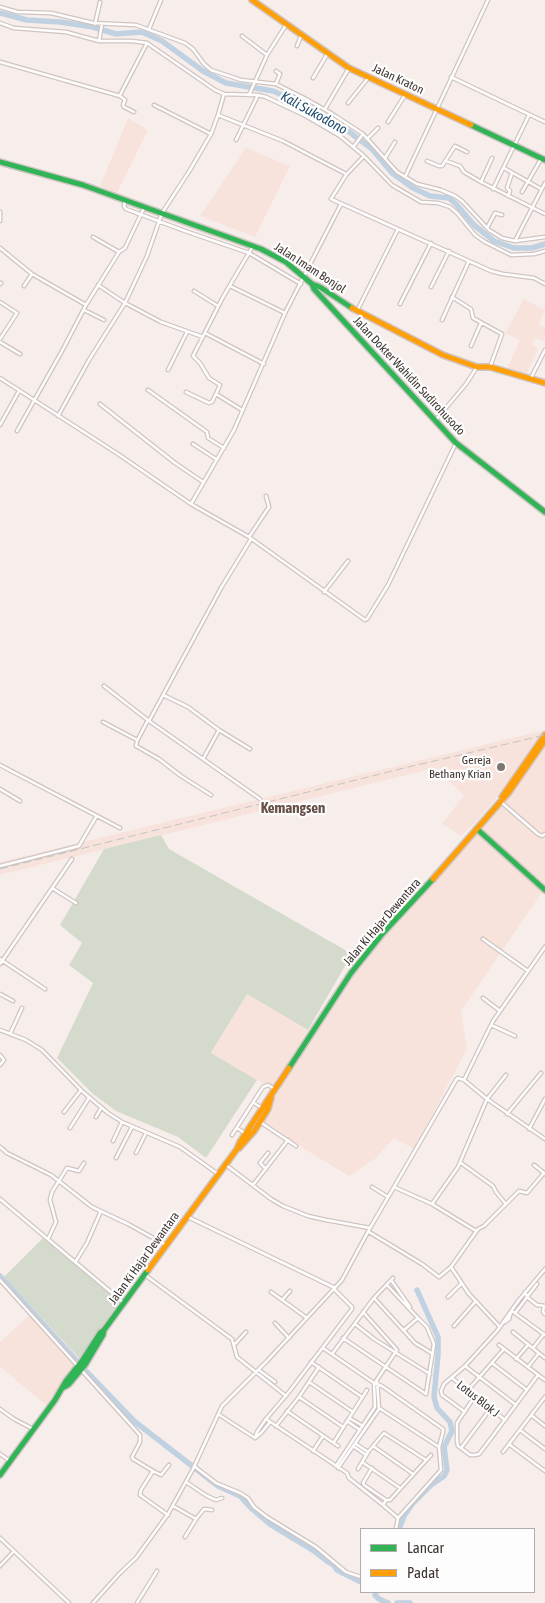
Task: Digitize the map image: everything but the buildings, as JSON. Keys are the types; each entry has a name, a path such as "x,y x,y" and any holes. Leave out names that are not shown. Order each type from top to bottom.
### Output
{"main road":[{"name":"Jalan Kraton","path":"252,0 349,68 543,159"},
{"name":"Jalan Imam Bonjol","path":"0,163 61,178 254,246 286,262 312,284 320,287 357,311 443,355 477,367 490,368 545,383"},
{"name":"Jalan Dokter Wahidin Sudirohusodo","path":"312,284 314,289 456,443 545,512"},
{"name":"Jalan Ki Hajar Dewantara","path":"0,1475 63,1387 69,1384 100,1333 237,1149 244,1133 255,1125 261,1107 365,954 477,829 500,800 545,735"},
{"name":"Jalan Ki Hajar Dewantara","path":"500,800 509,792 545,740"},
{"path":"477,829 545,890"},
{"name":"Jalan Ki Hajar Dewantara","path":"237,1149 244,1144 255,1125 268,1109 274,1090"}],"street":[{"path":"149,29 161,0"},
{"path":"405,177 488,0"},
{"path":"95,24 100,2"},
{"path":"0,7 17,12 51,13 102,26 132,25 149,29 188,46 211,70 242,80 276,84 325,109 367,139 397,172 417,184 441,190 455,196 487,228 502,238 515,241 545,237"},
{"path":"0,23 14,28 66,32 99,40 147,43 202,83 224,94 258,95 304,115 340,136 354,145 392,185 421,202 438,203 450,207 475,235 485,242 511,255 534,254 545,251"},
{"path":"249,94 267,55 286,23"},
{"path":"99,40 102,26"},
{"path":"297,46 302,34"},
{"path":"242,36 267,55"},
{"path":"120,96 147,43"},
{"path":"313,78 328,54"},
{"path":"0,62 120,96 125,100 123,106 134,112"},
{"path":"325,109 349,68"},
{"path":"276,71 280,74 276,84"},
{"path":"348,104 369,77"},
{"path":"451,78 545,122"},
{"path":"58,416 89,360 125,303 149,251 158,222 211,134 224,94"},
{"path":"388,122 406,94"},
{"path":"236,140 258,95"},
{"path":"154,104 211,134"},
{"path":"218,115 284,141 346,174"},
{"path":"493,189 529,115"},
{"path":"367,139 378,128"},
{"path":"354,145 362,135"},
{"path":"385,158 395,142"},
{"path":"427,161 440,166 446,161 455,146 467,152"},
{"path":"364,156 346,174 331,198 497,273 534,278 545,284"},
{"path":"481,182 492,158"},
{"path":"522,192 543,159"},
{"path":"446,161 460,166 464,172 493,189 545,214"},
{"path":"504,168 542,189"},
{"path":"508,196 510,191 506,188 512,173"},
{"path":"515,241 545,183"},
{"path":"125,200 124,206 126,209 163,224 249,253 301,284"},
{"path":"191,504 243,411 285,313 341,204"},
{"path":"17,430 86,305 119,252 125,249 144,206"},
{"path":"0,212 0,221"},
{"path":"487,228 495,213 502,215"},
{"path":"163,224 164,214"},
{"path":"357,311 398,229"},
{"path":"94,237 119,252"},
{"path":"400,304 430,243"},
{"path":"186,392 209,403 212,402 216,394 220,385 209,378 200,363 193,357 218,306 254,246"},
{"path":"0,248 32,274 86,305"},
{"path":"431,287 449,251"},
{"path":"442,320 469,261"},
{"path":"24,286 32,274"},
{"path":"98,285 125,303 161,322 187,332 204,335 264,364"},
{"path":"230,286 285,313"},
{"path":"194,291 218,306"},
{"path":"452,297 471,309 472,317 502,334 490,368"},
{"path":"0,302 18,313 0,341 20,354"},
{"path":"84,310 104,320"},
{"path":"471,346 481,323"},
{"path":"168,370 187,332"},
{"path":"531,378 545,350"},
{"path":"436,421 466,384 477,367"},
{"path":"0,378 118,454 191,504 250,538 362,620 367,619 388,585 456,443"},
{"path":"148,390 207,432 208,438 224,448"},
{"path":"0,425 19,391"},
{"path":"216,394 243,411"},
{"path":"100,404 175,463 203,482"},
{"path":"193,444 216,459"},
{"path":"212,795 159,759 136,747 137,741 217,596 269,507 266,496"},
{"path":"324,592 348,561"},
{"path":"104,686 260,800"},
{"path":"163,695 188,707 250,750"},
{"path":"103,722 137,741"},
{"path":"203,758 219,730"},
{"path":"0,765 120,828"},
{"path":"0,789 20,801"},
{"path":"500,800 538,834 542,836 545,834"},
{"path":"0,866 80,846 96,817"},
{"path":"45,990 1,961 72,858"},
{"path":"52,888 76,903"},
{"path":"483,939 528,971"},
{"path":"464,1080 491,1024 545,948"},
{"path":"0,994 13,1000"},
{"path":"483,998 500,1011"},
{"path":"10,1034 22,1008"},
{"path":"491,1024 515,1036"},
{"path":"0,1030 42,1050 89,1098 122,1122 180,1147 218,1174"},
{"path":"0,1055 4,1059 0,1065"},
{"path":"507,1114 541,1073"},
{"path":"432,1204 461,1162 487,1099 506,1075"},
{"path":"93,1603 136,1558 168,1515 194,1468 222,1406 289,1338 335,1288 346,1273 456,1080 458,1078 464,1080 507,1114 545,1139"},
{"path":"232,1134 238,1129 263,1087 268,1085 274,1090"},
{"path":"64,1112 81,1090"},
{"path":"70,1128 89,1098"},
{"path":"529,1129 545,1099"},
{"path":"255,1103 261,1107"},
{"path":"96,1117 101,1108"},
{"path":"113,1141 122,1122"},
{"path":"255,1125 296,1146"},
{"path":"116,1158 132,1127"},
{"path":"238,1129 244,1133"},
{"path":"136,1153 146,1133"},
{"path":"253,1185 287,1143"},
{"path":"0,1147 7,1153 60,1181 81,1199 166,1245"},
{"path":"266,1169 260,1163 268,1153"},
{"path":"461,1162 484,1179 505,1203"},
{"path":"48,1239 56,1222 50,1196 68,1168 76,1172 79,1171 84,1163"},
{"path":"225,1164 271,1199 299,1213 370,1228"},
{"path":"369,1232 422,1264 438,1277 451,1267 478,1229 484,1226 519,1191 526,1194 544,1173 534,1164"},
{"path":"372,1186 388,1197"},
{"path":"394,1186 478,1229"},
{"path":"0,1199 124,1303"},
{"path":"76,1262 102,1211"},
{"path":"186,1216 335,1288 352,1308 286,1396 266,1419 255,1438"},
{"path":"451,1267 460,1283 500,1327"},
{"path":"465,1412 442,1395 441,1391 444,1384 465,1366 503,1323 509,1319 525,1292 545,1269"},
{"path":"144,1274 232,1339 237,1357 275,1382"},
{"path":"332,1354 374,1298 392,1279 410,1310"},
{"path":"0,1280 81,1366 140,1435 140,1442 132,1457 134,1460 160,1475 170,1465"},
{"path":"448,1297 460,1283"},
{"path":"343,1338 426,1394 433,1354 434,1344 432,1335 427,1326 387,1284"},
{"path":"513,1311 538,1284"},
{"path":"282,1300 290,1291"},
{"path":"271,1292 307,1318"},
{"path":"525,1292 527,1297 537,1305 544,1306 543,1312 545,1314"},
{"path":"374,1298 415,1343 433,1354"},
{"path":"454,1326 476,1302"},
{"path":"513,1311 544,1334 533,1348"},
{"path":"337,1467 377,1407 376,1383 396,1353 396,1348 363,1312"},
{"path":"404,1330 418,1318"},
{"path":"354,1323 374,1339 430,1374"},
{"path":"275,1324 289,1338"},
{"path":"234,1344 246,1332"},
{"path":"513,1332 545,1358"},
{"path":"516,1358 528,1344"},
{"path":"499,1346 545,1380"},
{"path":"323,1348 441,1427 443,1432 439,1447 440,1470 398,1518 396,1528"},
{"path":"468,1390 504,1350"},
{"path":"528,1367 539,1354"},
{"path":"311,1362 362,1397"},
{"path":"492,1363 527,1390"},
{"path":"465,1366 516,1405"},
{"path":"276,1426 299,1397 319,1367"},
{"path":"258,1371 286,1396"},
{"path":"475,1396 457,1423 458,1446 470,1455 479,1454 538,1375"},
{"name":"Lotus Blok J","path":"452,1378 505,1420"},
{"path":"309,1382 353,1412"},
{"path":"334,1442 367,1390"},
{"path":"299,1397 343,1427"},
{"path":"503,1452 544,1402 545,1397"},
{"path":"377,1407 439,1447"},
{"path":"461,1448 491,1408"},
{"path":"0,1409 33,1429"},
{"path":"287,1411 338,1446"},
{"path":"218,1414 255,1438"},
{"path":"531,1416 545,1426"},
{"path":"266,1419 347,1473 349,1478 398,1518"},
{"path":"348,1419 365,1427"},
{"path":"348,1419 362,1431"},
{"path":"255,1438 270,1422"},
{"path":"520,1430 545,1449"},
{"path":"358,1469 367,1453 384,1433 426,1460"},
{"path":"312,1451 323,1435"},
{"path":"353,1444 367,1453"},
{"path":"510,1445 545,1471"},
{"path":"373,1446 413,1474"},
{"path":"0,1454 10,1461"},
{"path":"382,1505 386,1500 390,1500 431,1455"},
{"path":"362,1462 400,1488"},
{"path":"194,1468 216,1484 248,1498 254,1507 267,1518 316,1547 346,1572 360,1577"},
{"path":"372,1468 364,1485 386,1500"},
{"path":"153,1471 141,1490 140,1495 168,1515"},
{"path":"186,1482 207,1496 216,1500 222,1498"},
{"path":"173,1506 196,1519"},
{"path":"185,1537 204,1509 212,1510"},
{"path":"0,1538 68,1603"},
{"path":"0,1566 14,1551"},
{"path":"137,1603 157,1571"}],"shaded area":[{"path":"128,118 148,130 117,193 100,186"},
{"path":"246,148 290,166 255,237 200,216"},
{"path":"524,299 545,310 539,324 545,328 545,336 543,341 535,338 532,345 538,349 526,375 507,369 520,340 505,333"},
{"path":"545,730 502,791 477,821 461,836 442,824 464,795 435,768 0,875 0,862"},
{"path":"545,745 545,888 461,1011 467,1049 414,1149 394,1138 375,1159 349,1176 263,1124 273,1100 354,975 380,940 485,826"},
{"path":"161,835 169,849 352,954 308,1030 247,994 211,1053 257,1080 206,1158 178,1137 116,1111 93,1094 57,1058 93,983 69,965 82,943 60,925 104,849"},
{"path":"247,994 308,1030 272,1088 211,1054"},
{"path":"44,1237 120,1302 79,1358 4,1277"},
{"path":"34,1311 79,1358 46,1405 0,1367 0,1342"}],"waterway":[{"name":"Kali Sukodono","path":"0,13 27,20 93,27 116,34 142,32 162,41 203,71 226,83 273,91 298,102 344,128 372,149 392,173 413,188 430,196 449,198 474,225 494,241 514,248 532,248 545,244"},
{"path":"0,1276 134,1421 218,1486 240,1496 271,1525 314,1551 334,1565 337,1570 360,1582"},
{"path":"399,1528 404,1516 413,1503 431,1485 444,1476 447,1470 444,1447 452,1431 450,1422 437,1408 434,1397 438,1337 417,1290"},
{"path":"376,1593 375,1595 379,1599 388,1603"},
{"path":"397,1603 410,1603"}],"railway":[{"path":"0,869 400,769 545,735"}],"traffic: fast":[{"path":"471,125 545,160"},
{"path":"0,162 83,185 261,249 286,262 312,284 320,287 352,308"},
{"path":"312,284 314,289 456,443 545,512"},
{"path":"477,829 545,890"},
{"path":"289,1068 351,973 383,933 433,879"},
{"path":"0,1475 55,1400 100,1333 148,1270"},
{"path":"64,1387 69,1384 85,1365 103,1335 104,1330"}],"traffic: slow":[{"path":"252,0 349,68 471,125"},
{"path":"352,308 443,355 477,367 490,367 545,383"},
{"path":"502,797 545,735"},
{"path":"433,879 509,792 545,740"},
{"path":"148,1270 237,1149 289,1068"},
{"path":"239,1148 255,1130 268,1109 271,1098"}],"place":[{"name":"Gereja Bethany Krian","path":"501,767"}],"district":[{"name":"Kemangsen","path":"293,808"}]}
